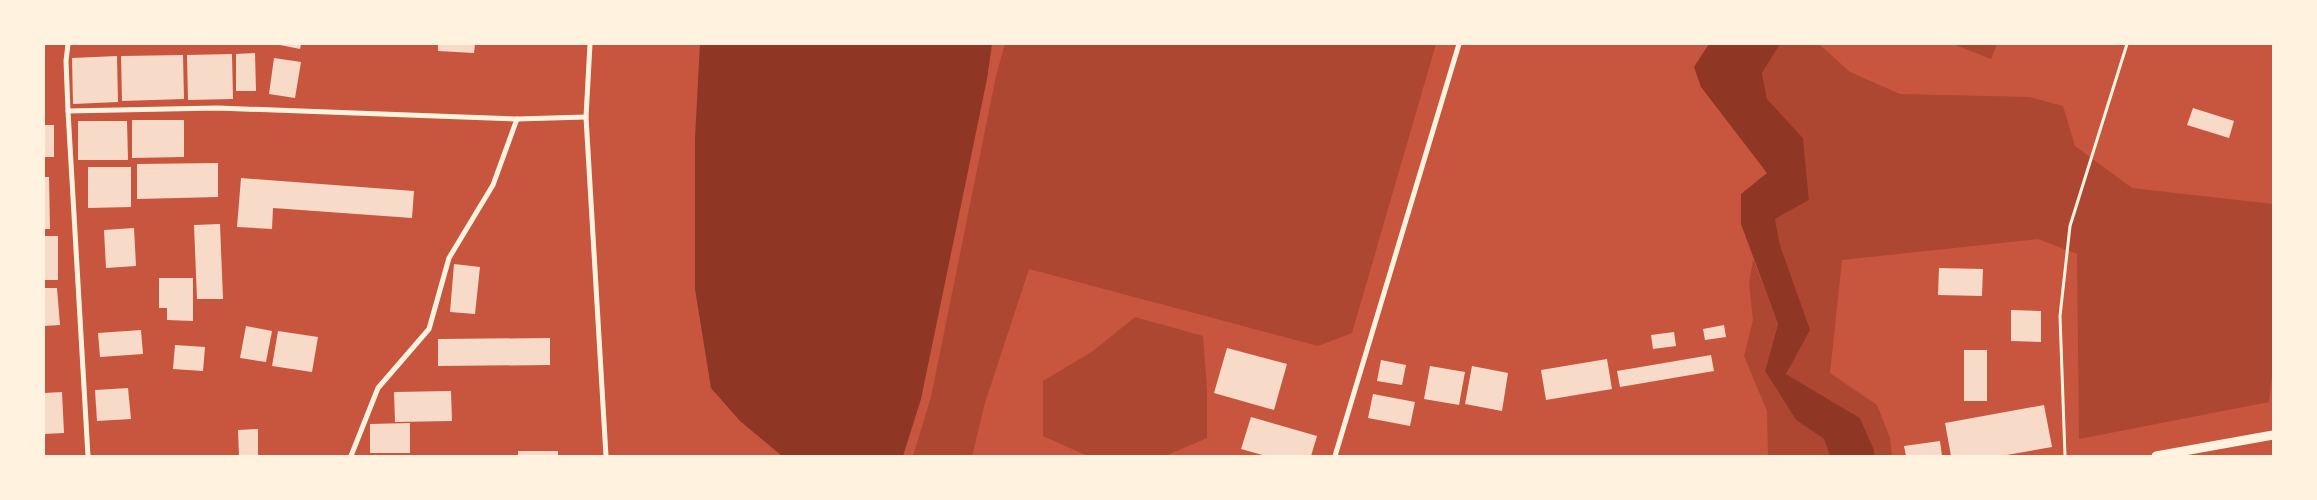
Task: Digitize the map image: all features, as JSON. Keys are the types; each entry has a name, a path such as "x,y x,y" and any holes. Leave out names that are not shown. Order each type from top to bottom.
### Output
{"street":[{"path":"68,44 66,61 68,111 88,456"},
{"path":"590,44 586,117 606,456"},
{"path":"1335,456 1459,44"},
{"path":"68,111 217,108 517,119 586,117"},
{"path":"351,456 378,388 429,329 449,258 493,185 517,119"},
{"path":"2156,456 2273,435"}],"path":[{"path":"2065,456 2060,316 2070,226 2127,44"}],"shaded area":[{"path":"700,44 992,44 987,79 921,399 903,456 782,456 740,421 711,388 695,289 695,138"},
{"path":"1005,44 1436,44 1352,333 1318,346 1029,269 985,403 972,456 913,456 931,397 996,76"},
{"path":"1709,44 1780,44 1762,73 1767,99 1803,138 1809,200 1775,219 1780,245 1810,330 1786,374 1860,418 1874,450 1874,456 1830,456 1824,439 1796,420 1765,371 1778,324 1741,224 1741,194 1767,173 1701,87 1694,67"},
{"path":"1780,44 1819,44 1850,72 1900,94 2029,97 2063,106 2075,146 2132,188 2273,204 2273,366 2269,402 2079,439 2077,254 2038,239 1842,260 1830,373 1877,405 1890,438 1892,456 1874,456 1874,450 1860,418 1786,374 1809,330 1780,245 1775,219 1809,200 1803,138 1767,99 1762,73"},
{"path":"1953,44 1997,44 1991,59"},
{"path":"1753,259 1778,324 1765,371 1796,420 1824,439 1830,456 1768,456 1767,411 1744,356 1753,320 1749,284"},
{"path":"1135,317 1203,336 1207,390 1207,438 1165,456 1088,456 1043,436 1043,381 1093,351"}],"building":[{"path":"275,44 301,44 300,49"},
{"path":"438,44 475,44 474,53 438,51"},
{"path":"255,53 256,91 236,91 236,54"},
{"path":"232,54 233,99 188,100 187,55"},
{"path":"183,55 184,99 122,101 121,56"},
{"path":"117,56 118,102 73,104 72,58"},
{"path":"274,58 301,62 295,98 269,94"},
{"path":"2193,108 2234,121 2229,138 2187,125"},
{"path":"132,120 184,120 184,157 132,158"},
{"path":"78,121 127,121 128,160 78,160"},
{"path":"44,125 54,125 54,157 44,157"},
{"path":"218,163 218,197 137,199 137,164"},
{"path":"88,167 131,167 131,207 88,208"},
{"path":"44,177 49,177 50,229 44,229"},
{"path":"241,178 414,191 412,218 273,208 272,229 237,227"},
{"path":"220,224 223,299 197,299 194,225"},
{"path":"134,228 136,266 106,268 104,230"},
{"path":"44,236 58,236 58,280 44,280"},
{"path":"454,264 480,267 475,314 450,312"},
{"path":"1939,268 1983,269 1982,296 1938,295"},
{"path":"159,278 193,278 193,321 167,320 167,308 159,308"},
{"path":"44,288 57,288 60,325 44,326"},
{"path":"2011,310 2041,311 2041,342 2011,341"},
{"path":"1724,325 1726,337 1705,340 1703,329"},
{"path":"246,326 272,331 266,362 240,358"},
{"path":"141,330 143,354 100,357 98,333"},
{"path":"278,331 318,337 312,372 272,366"},
{"path":"1674,332 1676,346 1653,349 1651,335"},
{"path":"550,338 550,365 438,366 438,339"},
{"path":"175,345 205,347 203,371 173,369"},
{"path":"1227,348 1287,364 1274,410 1214,393"},
{"path":"1964,350 1987,350 1987,401 1964,401"},
{"path":"1711,355 1714,371 1620,387 1617,371"},
{"path":"1607,359 1612,389 1546,400 1541,370"},
{"path":"1381,360 1406,365 1402,385 1377,381"},
{"path":"1430,366 1465,372 1459,405 1424,399"},
{"path":"1472,366 1508,373 1502,411 1465,404"},
{"path":"128,388 131,419 97,421 95,390"},
{"path":"451,391 452,421 395,422 394,392"},
{"path":"62,392 64,433 44,434 44,393"},
{"path":"1373,394 1415,402 1410,426 1368,418"},
{"path":"2044,405 2052,447 2001,456 1951,456 1945,423"},
{"path":"1251,417 1317,436 1311,456 1266,456 1241,449"},
{"path":"410,423 410,453 370,453 370,424"},
{"path":"258,429 258,456 239,456 238,430"},
{"path":"1940,441 1942,456 1906,456 1904,446"},
{"path":"518,451 558,451 558,456 518,456"}]}
